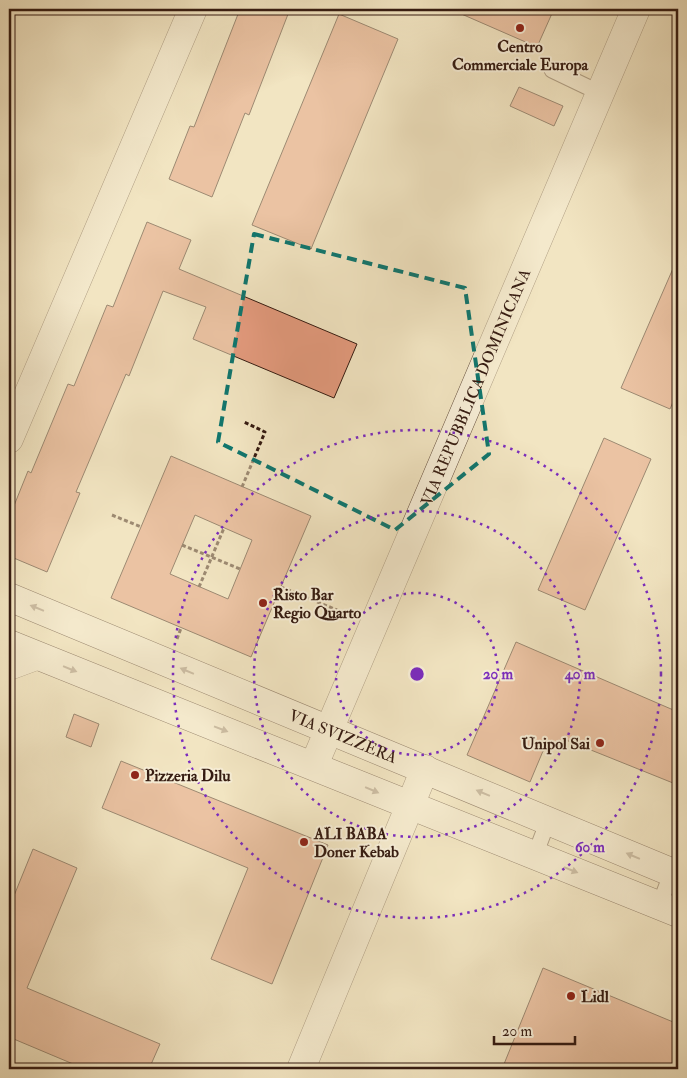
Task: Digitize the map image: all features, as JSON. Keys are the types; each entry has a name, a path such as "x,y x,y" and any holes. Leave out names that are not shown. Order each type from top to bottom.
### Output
{"street":[{"path":"9,439 193,9"},
{"name":"VIA REPUBBLICA DOMINICANA","path":"314,766 636,9"},
{"name":"VIA SVIZZERA","path":"9,597 675,874"},
{"path":"9,644 669,910"},
{"path":"9,666 36,656"},
{"path":"301,1069 426,769"}],"lane":[{"path":"552,70 600,93"},
{"path":"535,855 548,821"},
{"path":"669,910 675,874"}],"path":[{"path":"242,486 265,432 244,422"},
{"path":"112,515 141,527"},
{"path":"199,587 224,528"},
{"path":"182,545 240,569"},
{"path":"281,587 337,610"}],"highlighted area":[{"path":"254,234 465,288 489,454 395,530 218,442"}],"building":[{"path":"240,9 290,9 249,115 245,113 212,197 169,179 190,126 194,127"},
{"name":"Centro Commerciale Europa","path":"450,9 554,9 537,47"},
{"path":"339,14 398,39 311,249 252,225"},
{"path":"519,87 563,106 554,126 510,106"},
{"path":"147,222 191,240 179,269 357,344 334,398 193,339 206,307 163,291 129,376 126,374 76,492 80,493 47,572 9,556 9,518 28,471 31,473 68,384 74,386 107,305 113,307"},
{"path":"678,257 678,390 670,409 621,388"},
{"path":"604,438 651,459 585,610 538,590"},
{"path":"171,456 311,516 251,657 111,598","holes":["195,515 252,540 228,599 170,574"]},
{"path":"516,642 678,712 678,785 566,740 543,751 530,782 467,755"},
{"path":"74,714 99,724 91,747 66,737"},
{"path":"121,761 328,845 272,984 211,959 248,868 102,808"},
{"path":"33,849 77,868 27,988 160,1044 149,1069 85,1069 9,1037 9,908"},
{"name":"Lidl","path":"543,968 678,1024 678,1069 502,1069"}],"place":[{"name":"Centro Commerciale Europa","path":"520,28"},
{"name":"Risto Bar Regio Quarto","path":"263,603"},
{"name":"Unipol Sai","path":"600,743"},
{"name":"Pizzeria Dilu","path":"135,775"},
{"name":"ALI BABA Doner Kebab","path":"304,842"},
{"name":"Lidl","path":"571,996"}]}
